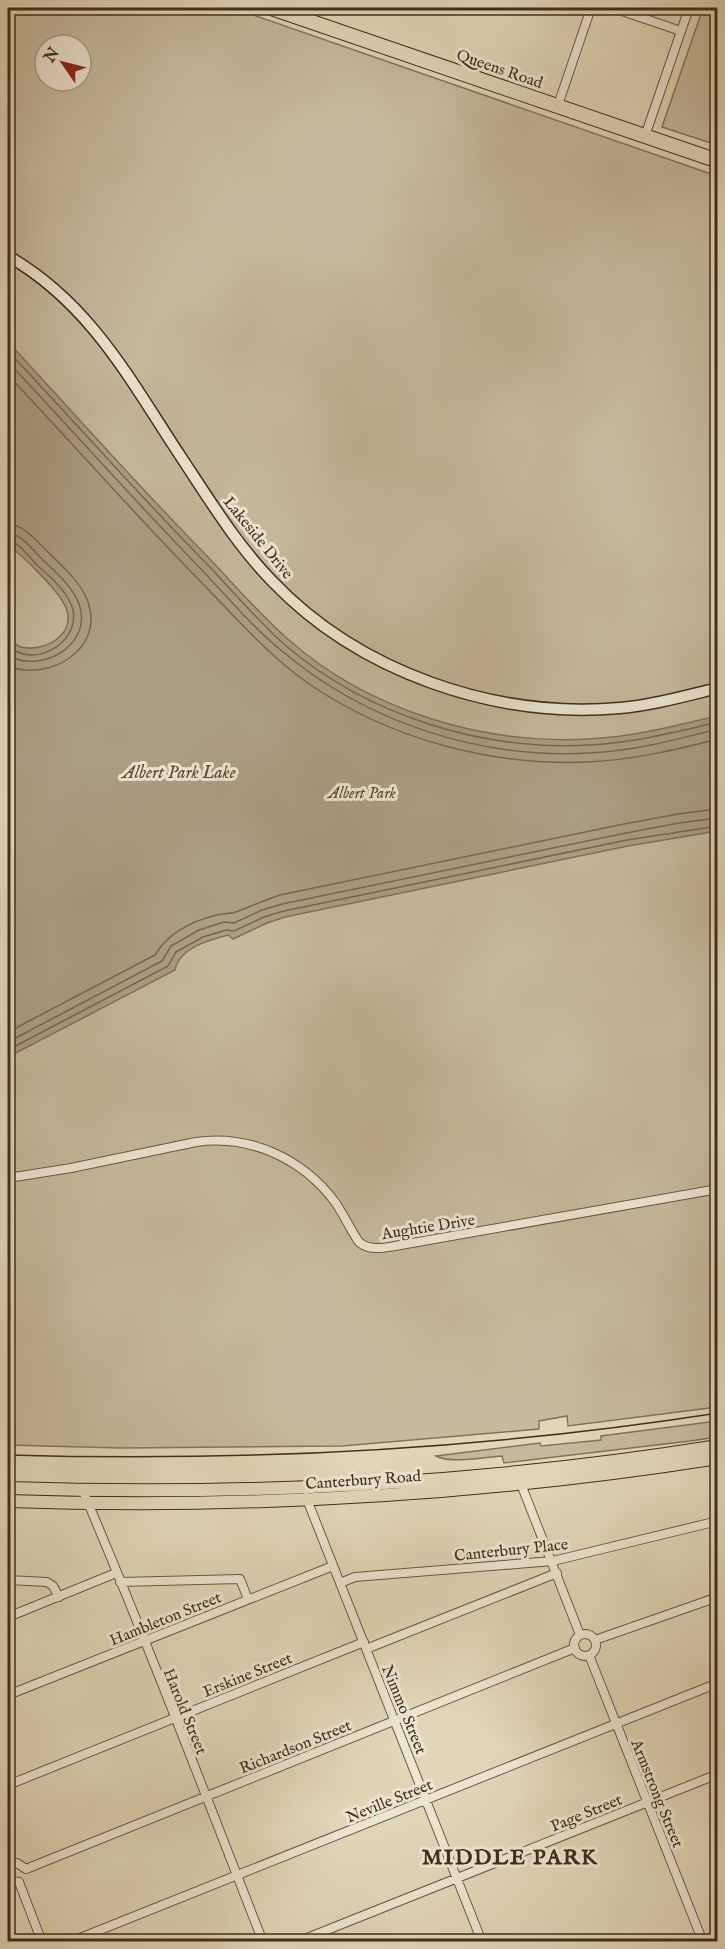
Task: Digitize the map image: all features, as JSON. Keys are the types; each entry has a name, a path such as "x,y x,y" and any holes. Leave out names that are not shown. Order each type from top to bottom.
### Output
{"highway":[{"name":"Queens Road","path":"271,8 294,11 717,161"}],"main road":[{"name":"Canterbury Road","path":"8,1501 85,1497 305,1493 521,1484 714,1452"},
{"name":"Canterbury Road","path":"305,1493 714,1452"},
{"name":"Canterbury Road","path":"8,1488 85,1497"}],"street":[{"path":"558,105 591,8"},
{"path":"613,8 681,31"},
{"path":"645,136 689,8"},
{"name":"Lakeside Drive","path":"8,256 63,295 91,325 130,378 226,525 271,580 306,612 358,648 427,681 515,704 568,708 619,708 717,688"},
{"name":"Aughtie Drive","path":"8,1178 71,1168 196,1142 217,1140 259,1146 280,1156 309,1175 333,1199 359,1242 363,1246 373,1248 717,1190"},
{"path":"714,1452 717,1472"},
{"path":"521,1484 580,1635"},
{"name":"Nimmo Street","path":"305,1493 482,1941"},
{"name":"Harold Street","path":"85,1497 263,1941"},
{"name":"Canterbury Place","path":"340,1583 356,1577 553,1561 717,1521"},
{"name":"Hambleton Street","path":"8,1695 333,1566"},
{"path":"8,1617 116,1573"},
{"name":"Erskine Street","path":"8,1785 557,1573"},
{"path":"120,1582 240,1579 248,1599"},
{"path":"8,1580 47,1582 53,1586 59,1597"},
{"path":"595,1640 717,1597"},
{"path":"580,1635 590,1635 595,1640 595,1651 582,1656 574,1648 576,1639 580,1635"},
{"name":"Richardson Street","path":"26,1869 574,1648"},
{"name":"Armstrong Street","path":"589,1655 703,1941"},
{"name":"Neville Street","path":"70,1941 717,1683"},
{"name":"Page Street","path":"297,1941 717,1774"},
{"path":"8,1853 10,1866 20,1863 26,1869 25,1876 19,1882"},
{"path":"8,1876 11,1881 19,1882"},
{"path":"19,1882 42,1941"}],"green space":[{"name":"Albert Park","path":"8,8 233,8 717,176 717,1407 568,1426 567,1416 539,1421 539,1429 342,1446 121,1448 8,1445"},
{"path":"703,8 717,8 717,145 662,127"},
{"path":"717,1421 717,1437 690,1441 504,1463 502,1456 450,1460 436,1456 540,1443 541,1446 601,1440 601,1436"}],"water":[{"name":"Albert Park Lake","path":"8,342 267,620 320,665 354,686 391,704 429,718 468,729 508,736 588,739 621,736 717,716 717,831 628,846 285,917 233,939 228,935 212,939 182,956 175,970 8,1057 8,636 21,647 47,645 61,635 68,620 64,604 50,585 8,545"}],"tram line":[{"path":"8,1455 186,1457 364,1450 541,1436 718,1413"}],"district":[{"name":"MIDDLE PARK","path":"510,1856"}]}
